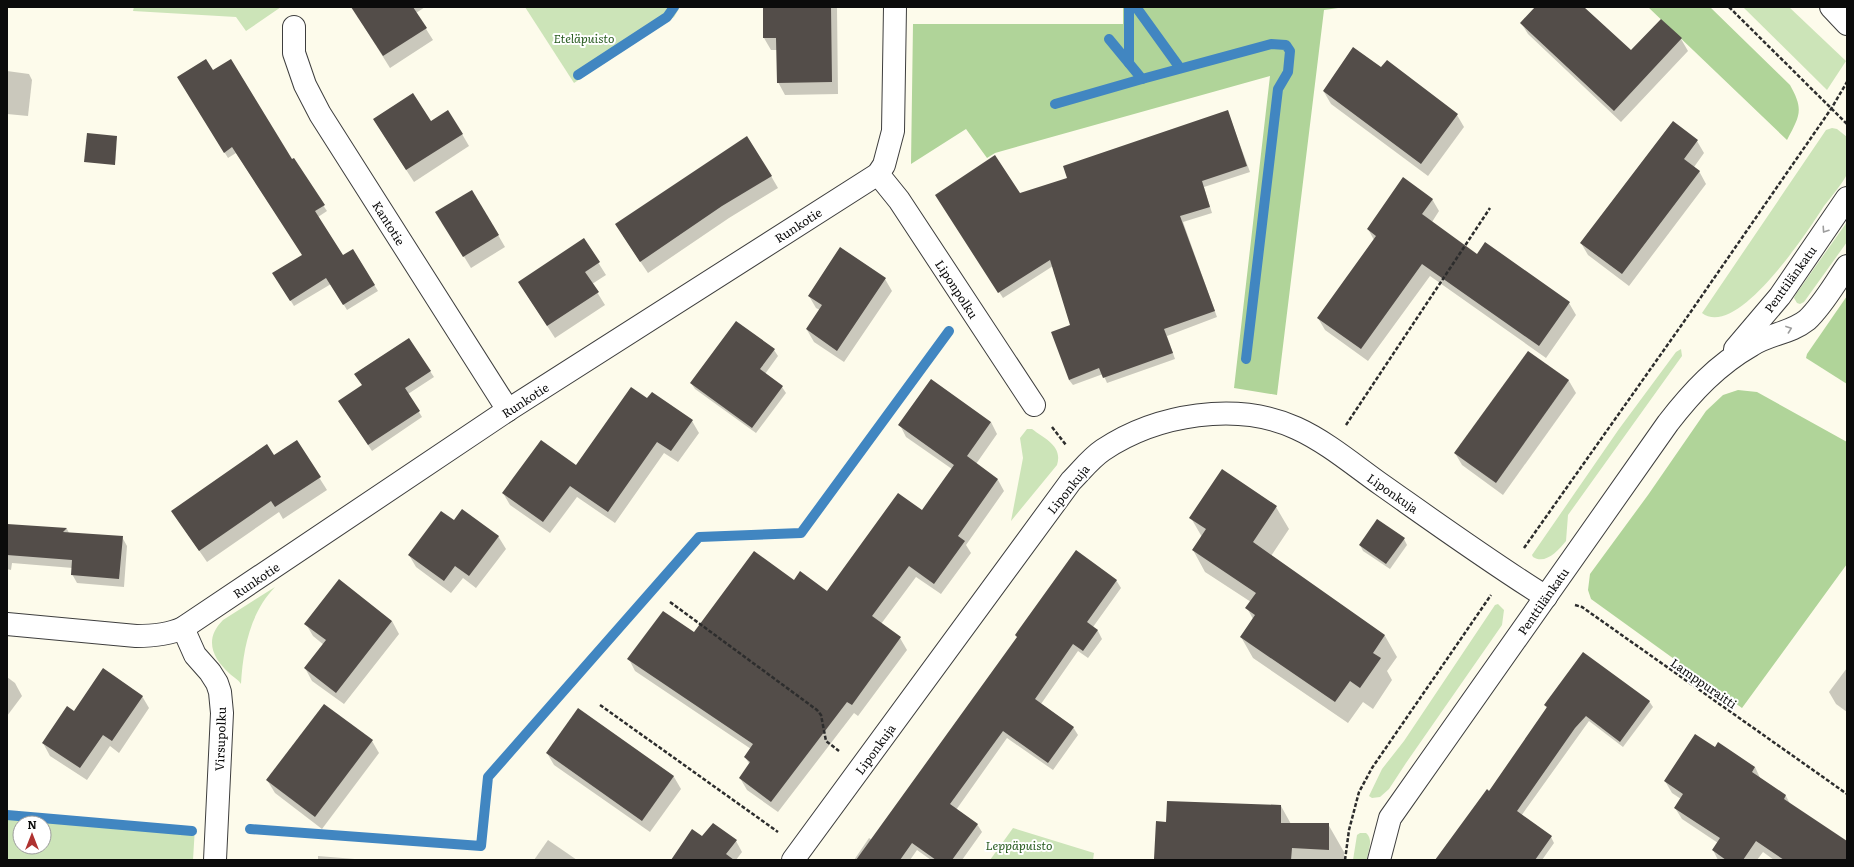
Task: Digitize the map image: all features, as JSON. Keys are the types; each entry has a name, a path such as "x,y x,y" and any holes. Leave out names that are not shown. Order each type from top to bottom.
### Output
{"street":[{"path":"878,174 884,165 893,131 895,7"},
{"path":"1830,7 1847,24"},
{"name":"Kantotie","path":"294,27 294,53 305,85 320,114 508,410"},
{"name":"Liponpolku","path":"878,174 899,200 1034,405"},
{"name":"Runkotie","path":"7,624 136,636 157,636 175,632 183,628 508,410 878,174"},
{"name":"Penttilänkatu","path":"1731,358 1743,338 1780,296 1847,198"},
{"name":"Penttilänkatu","path":"1378,860 1390,818 1668,423 1691,393 1731,358 1753,344 1795,327 1807,320 1847,266"},
{"name":"Liponkuja","path":"797,854 1071,481 1103,450 1127,437 1178,419 1206,414 1239,413 1266,418 1297,428 1331,449 1506,572 1546,597"},
{"name":"Virsupolku","path":"183,628 195,654 210,672 217,683 220,692 222,713 215,860"}],"path":[{"path":"1728,7 1847,124"},
{"path":"1523,549 1679,329 1831,109 1847,82"},
{"path":"1331,449 1490,208"},
{"path":"1034,405 1083,468"},
{"path":"1345,860 1349,830 1359,792 1372,768 1492,593"},
{"name":"Lamppuraitti","path":"1546,597 1582,607 1847,794"},
{"path":"670,602 817,710 821,715 826,741 862,767"},
{"path":"600,705 797,854"}],"green space":[{"path":"134,7 281,7 246,31 236,17 133,11"},
{"name":"Eteläpuisto","path":"525,7 680,7 674,17 574,83"},
{"path":"1123,7 1345,7 1324,10 1277,395 1234,388 1270,76 995,153 987,158 966,129 911,164 913,24 1123,24"},
{"path":"1648,7 1710,7 1790,85 1799,107 1799,112 1787,140"},
{"path":"1743,7 1789,7 1846,61 1827,90"},
{"path":"1832,128 1837,129 1847,137 1848,170 1840,186 1824,206 1788,258 1752,298 1734,311 1717,317 1702,313 1826,130"},
{"path":"1847,222 1847,242 1804,302 1800,304 1797,303 1794,298 1796,294"},
{"path":"1847,296 1847,384 1806,358 1807,354"},
{"path":"1681,349 1682,356 1568,515 1566,541 1555,553 1547,558 1538,559 1533,557 1532,555 1619,429 1676,352"},
{"path":"1738,390 1757,392 1847,442 1847,564 1742,708 1591,599 1588,590 1590,574 1648,495 1706,411 1723,395"},
{"path":"1027,429 1032,429 1052,444 1057,453 1057,465 1011,521 1023,458 1020,438"},
{"path":"275,587 259,608 249,632 241,684 218,661 212,648 214,634 217,627 223,620"},
{"path":"1498,604 1504,610 1502,625 1389,789 1380,797 1372,798 1369,796 1382,769 1404,741 1495,605"},
{"path":"7,813 34,815 12,815 12,855 52,855 52,816 195,827 193,860 7,860"},
{"name":"Leppäpuisto","path":"1013,828 1094,853 1093,860 990,860"},
{"path":"1360,833 1366,833 1370,839 1367,860 1353,860 1357,835"}],"building":[{"path":"351,7 413,7 427,28 383,56"},
{"path":"763,7 831,7 832,82 777,83 776,38 763,38"},
{"path":"1535,7 1584,7 1631,50 1661,19 1682,38 1614,111 1520,23"},
{"path":"1353,47 1381,67 1387,60 1458,114 1421,164 1323,91"},
{"path":"206,59 213,70 231,59 292,159 294,158 325,205 315,211 343,255 353,249 375,285 343,305 326,278 290,301 272,273 302,255 232,147 224,153 177,77"},
{"path":"413,93 431,121 448,110 463,134 406,170 373,119"},
{"path":"1228,110 1247,166 1202,181 1210,207 1180,216 1215,311 1164,329 1173,353 1103,378 1099,368 1069,380 1051,332 1070,325 1050,260 998,293 935,195 995,155 1020,193 1067,178 1063,166"},
{"path":"1673,121 1698,140 1684,159 1700,171 1622,274 1580,243"},
{"path":"87,133 117,136 115,165 84,162"},
{"path":"747,136 772,176 722,206 640,262 615,224"},
{"path":"1403,177 1433,199 1422,214 1477,254 1485,242 1570,302 1539,346 1422,264 1361,349 1317,318 1376,236 1367,229"},
{"path":"472,190 499,235 463,257 435,212"},
{"path":"584,238 600,262 585,272 599,292 547,326 518,282"},
{"path":"840,247 886,278 837,351 806,329 822,305 808,296"},
{"path":"736,321 775,349 760,369 783,386 752,428 690,383"},
{"path":"409,338 431,371 405,388 420,411 368,445 338,401 362,385 354,374"},
{"path":"1528,351 1569,380 1496,483 1454,453"},
{"path":"931,379 991,422 967,456 998,479 958,536 965,541 934,584 909,566 872,616 901,637 852,705 847,702 771,802 739,778 750,762 744,757 753,744 627,659 663,611 694,632 754,551 794,580 800,571 827,591 898,493 922,510 954,465 898,425"},
{"path":"631,387 647,398 652,392 693,420 671,451 657,442 608,512 570,486 543,522 502,493 541,440 576,465"},
{"path":"297,440 321,477 275,507 271,501 199,551 171,511 267,444 274,455"},
{"path":"1222,469 1277,506 1253,542 1385,635 1373,653 1381,658 1360,688 1350,681 1335,702 1240,637 1255,615 1245,608 1256,593 1192,550 1206,529 1189,518"},
{"path":"462,509 499,536 469,576 455,566 444,581 408,555 441,511 454,520"},
{"path":"1377,519 1405,538 1386,564 1359,545"},
{"path":"7,524 67,528 63,532 123,536 119,579 71,575 72,560 7,555"},
{"path":"1076,550 1117,580 1087,622 1098,630 1083,651 1073,644 1035,699 1074,727 1048,763 1003,731 950,804 978,824 952,860 936,860 912,843 900,860 856,860 1017,637 1015,635"},
{"path":"339,579 392,621 336,693 304,668 326,640 304,624"},
{"path":"1583,652 1650,701 1620,742 1586,716 1575,728 1517,811 1552,836 1535,860 1435,860 1487,789 1489,791 1547,707 1544,705"},
{"path":"103,668 143,696 112,741 103,735 80,768 42,743 67,706 74,711"},
{"path":"324,704 373,740 315,817 266,780"},
{"path":"578,708 674,776 642,821 546,753"},
{"path":"1695,734 1715,747 1718,742 1755,767 1752,772 1786,795 1784,799 1847,841 1847,860 1784,860 1756,841 1743,860 1726,860 1712,850 1720,838 1674,808 1683,794 1664,781"},
{"path":"1167,801 1281,805 1281,823 1329,823 1329,850 1292,848 1291,860 1154,859 1156,821 1166,822"},
{"path":"713,823 737,840 726,854 734,860 671,860 692,829 702,836"}],"waterway":[{"path":"578,75 667,17 674,7"},
{"path":"1129,7 1129,63"},
{"path":"1136,7 1180,68"},
{"path":"1109,39 1142,79 1271,44 1286,45 1290,51 1288,72 1278,89 1246,359"},
{"path":"1055,104 1142,79"},
{"path":"250,829 481,846 488,777 699,537 801,533 949,331"},
{"path":"7,815 192,831"}]}
